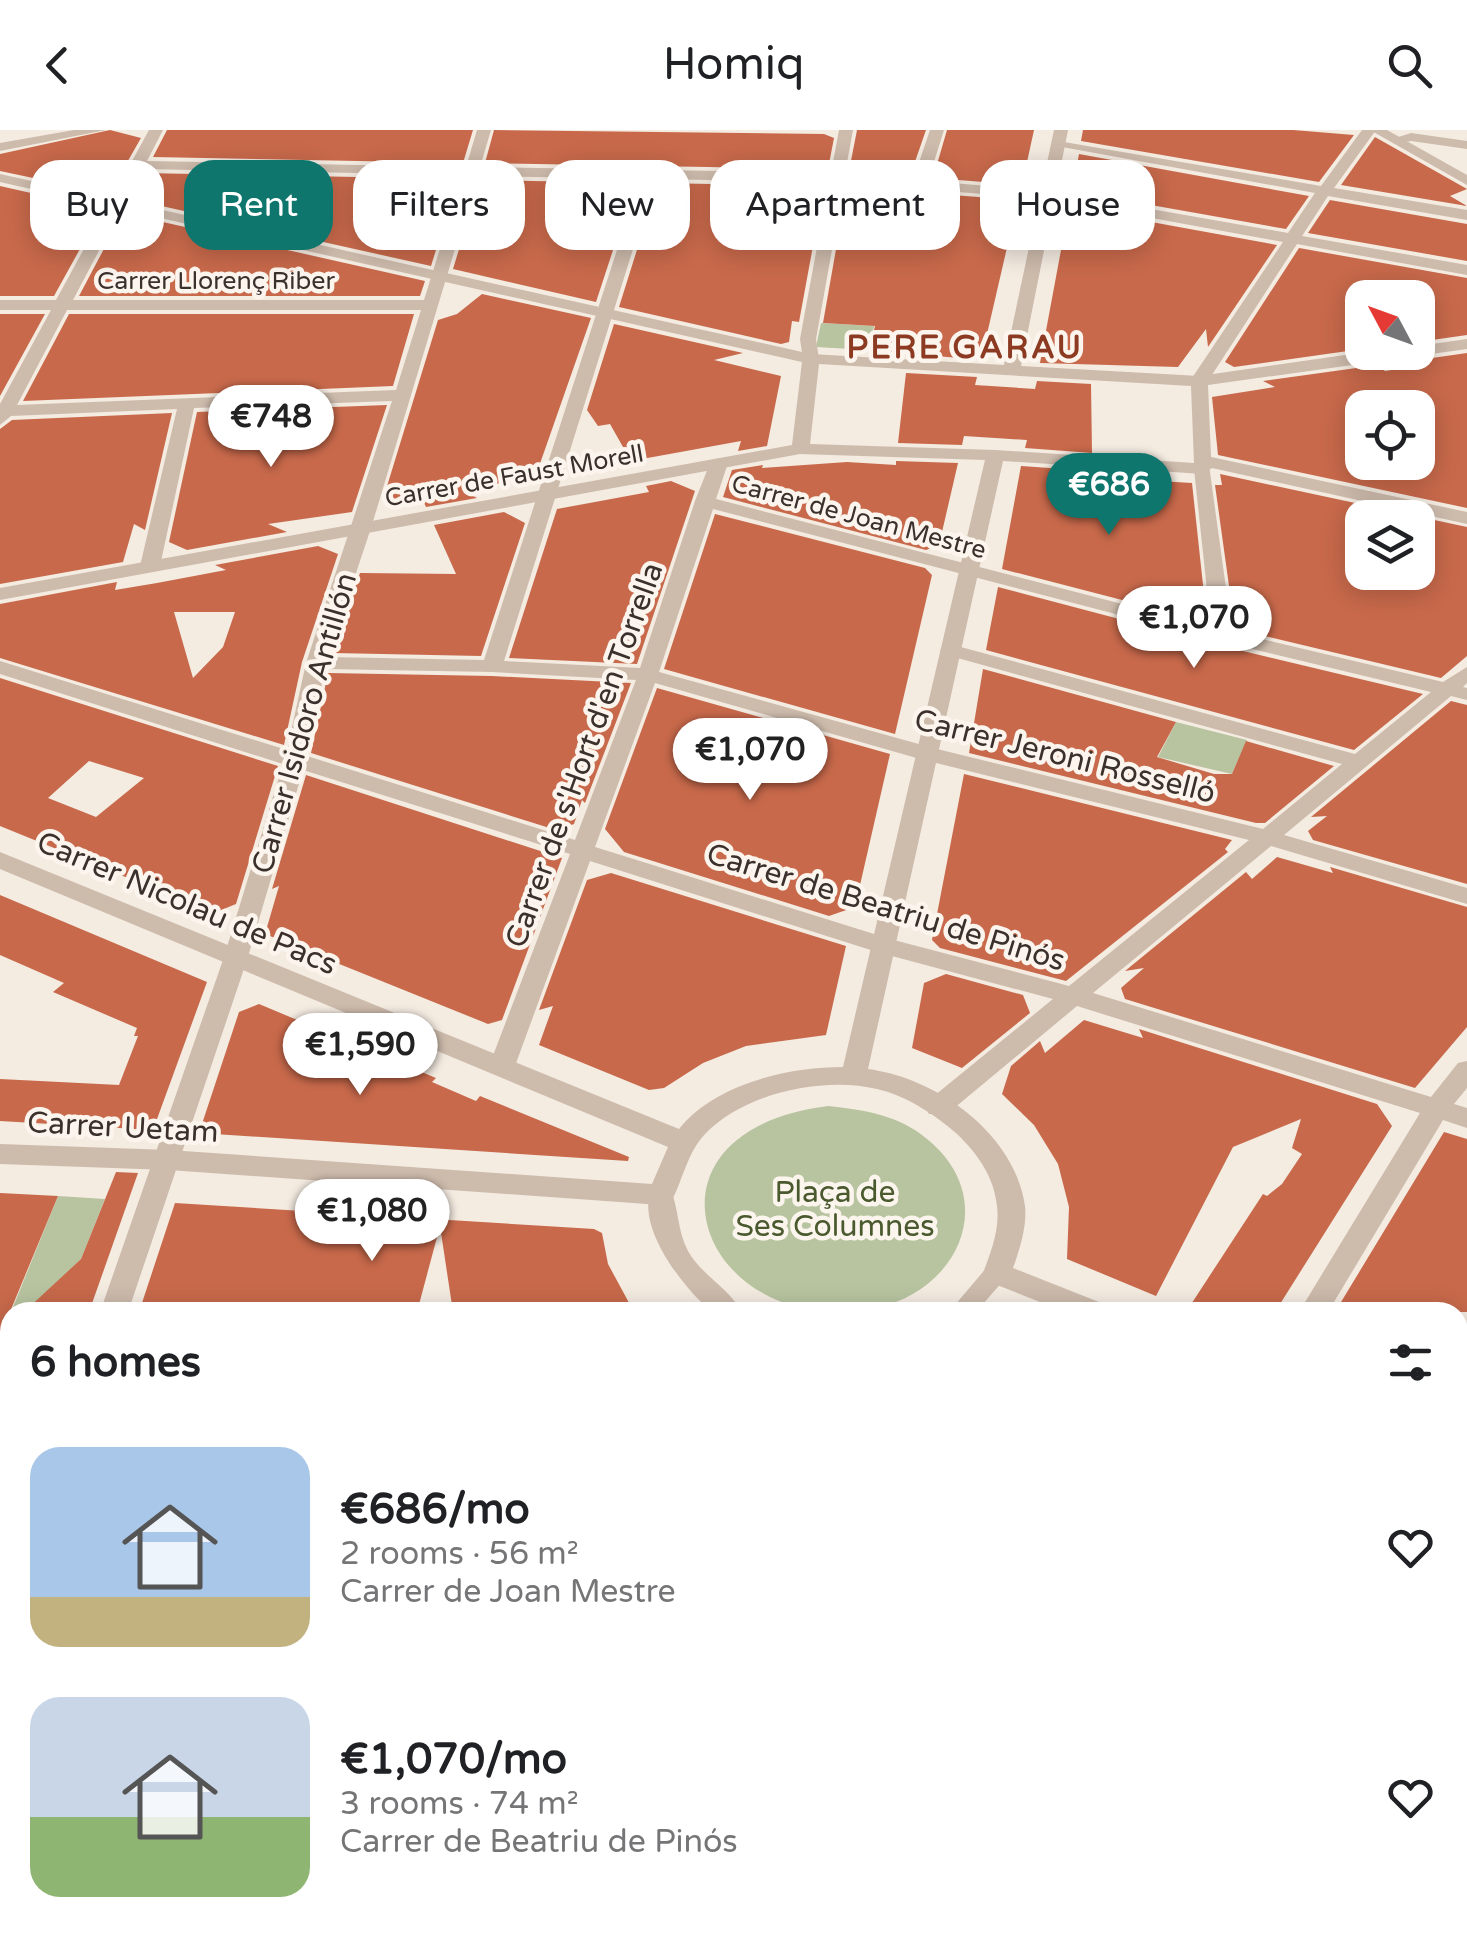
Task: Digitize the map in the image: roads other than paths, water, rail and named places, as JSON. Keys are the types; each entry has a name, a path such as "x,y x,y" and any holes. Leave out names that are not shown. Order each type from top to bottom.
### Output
{"street":[{"path":"0,146 98,130"},
{"path":"141,160 156,130"},
{"name":"Carrer Isidoro Antillón","path":"474,160 484,130"},
{"path":"828,130 846,130 841,160"},
{"path":"927,160 937,130"},
{"path":"1222,636 1203,465 1199,381 1324,191 1369,130"},
{"path":"1377,130 1467,181"},
{"path":"1396,140 1411,137 1467,145"},
{"path":"1060,138 1324,191 1467,215"},
{"path":"164,165 353,169"},
{"path":"0,178 30,185"},
{"path":"1155,213 1467,270"},
{"path":"164,214 811,359 1199,381 1345,360"},
{"path":"2,414 91,250"},
{"name":"Carrer Isidoro Antillón","path":"118,1302 236,960 295,761 316,663 448,250"},
{"path":"492,666 550,494 625,250"},
{"path":"800,448 811,359 808,339 825,250"},
{"path":"1012,369 1037,250"},
{"name":"Carrer Llorenç Riber","path":"0,305 432,306"},
{"path":"1435,349 1467,344"},
{"path":"2,414 188,402 403,395"},
{"path":"150,566 188,402"},
{"name":"Carrer de Faust Morell","path":"0,594 800,448 1203,465 1467,518"},
{"path":"854,1076 994,455"},
{"name":"Carrer de s'Hort d'en Torrella","path":"502,1066 586,849 719,463"},
{"name":"Carrer de Joan Mestre","path":"704,501 1222,636 1457,692"},
{"path":"950,650 1359,762"},
{"name":"Carrer Jeroni Rosselló","path":"316,663 492,666 648,675 928,754 1267,837 1467,896"},
{"name":"Carrer de Beatriu de Pinós","path":"0,667 885,946 1073,996 1467,1118"},
{"path":"938,1107 1359,762 1457,692 1467,673"},
{"name":"Carrer Nicolau de Pacs","path":"0,860 683,1142"},
{"path":"1319,1302 1437,1108 1467,1070"},
{"path":"718,1302 682,1268 664,1232 661,1194 683,1142 702,1122 745,1097 802,1079 854,1076 895,1084 938,1107 975,1131 997,1166 1012,1204 1007,1246 997,1273 970,1302"},
{"name":"Carrer Uetam","path":"0,1154 169,1160 661,1194"},
{"path":"997,1273 1069,1302"}],"district":[{"name":"PERE GARAU","path":"965,347"}],"park label":[{"name":"Plaça de Ses Columnes","path":"835,1209"}]}
